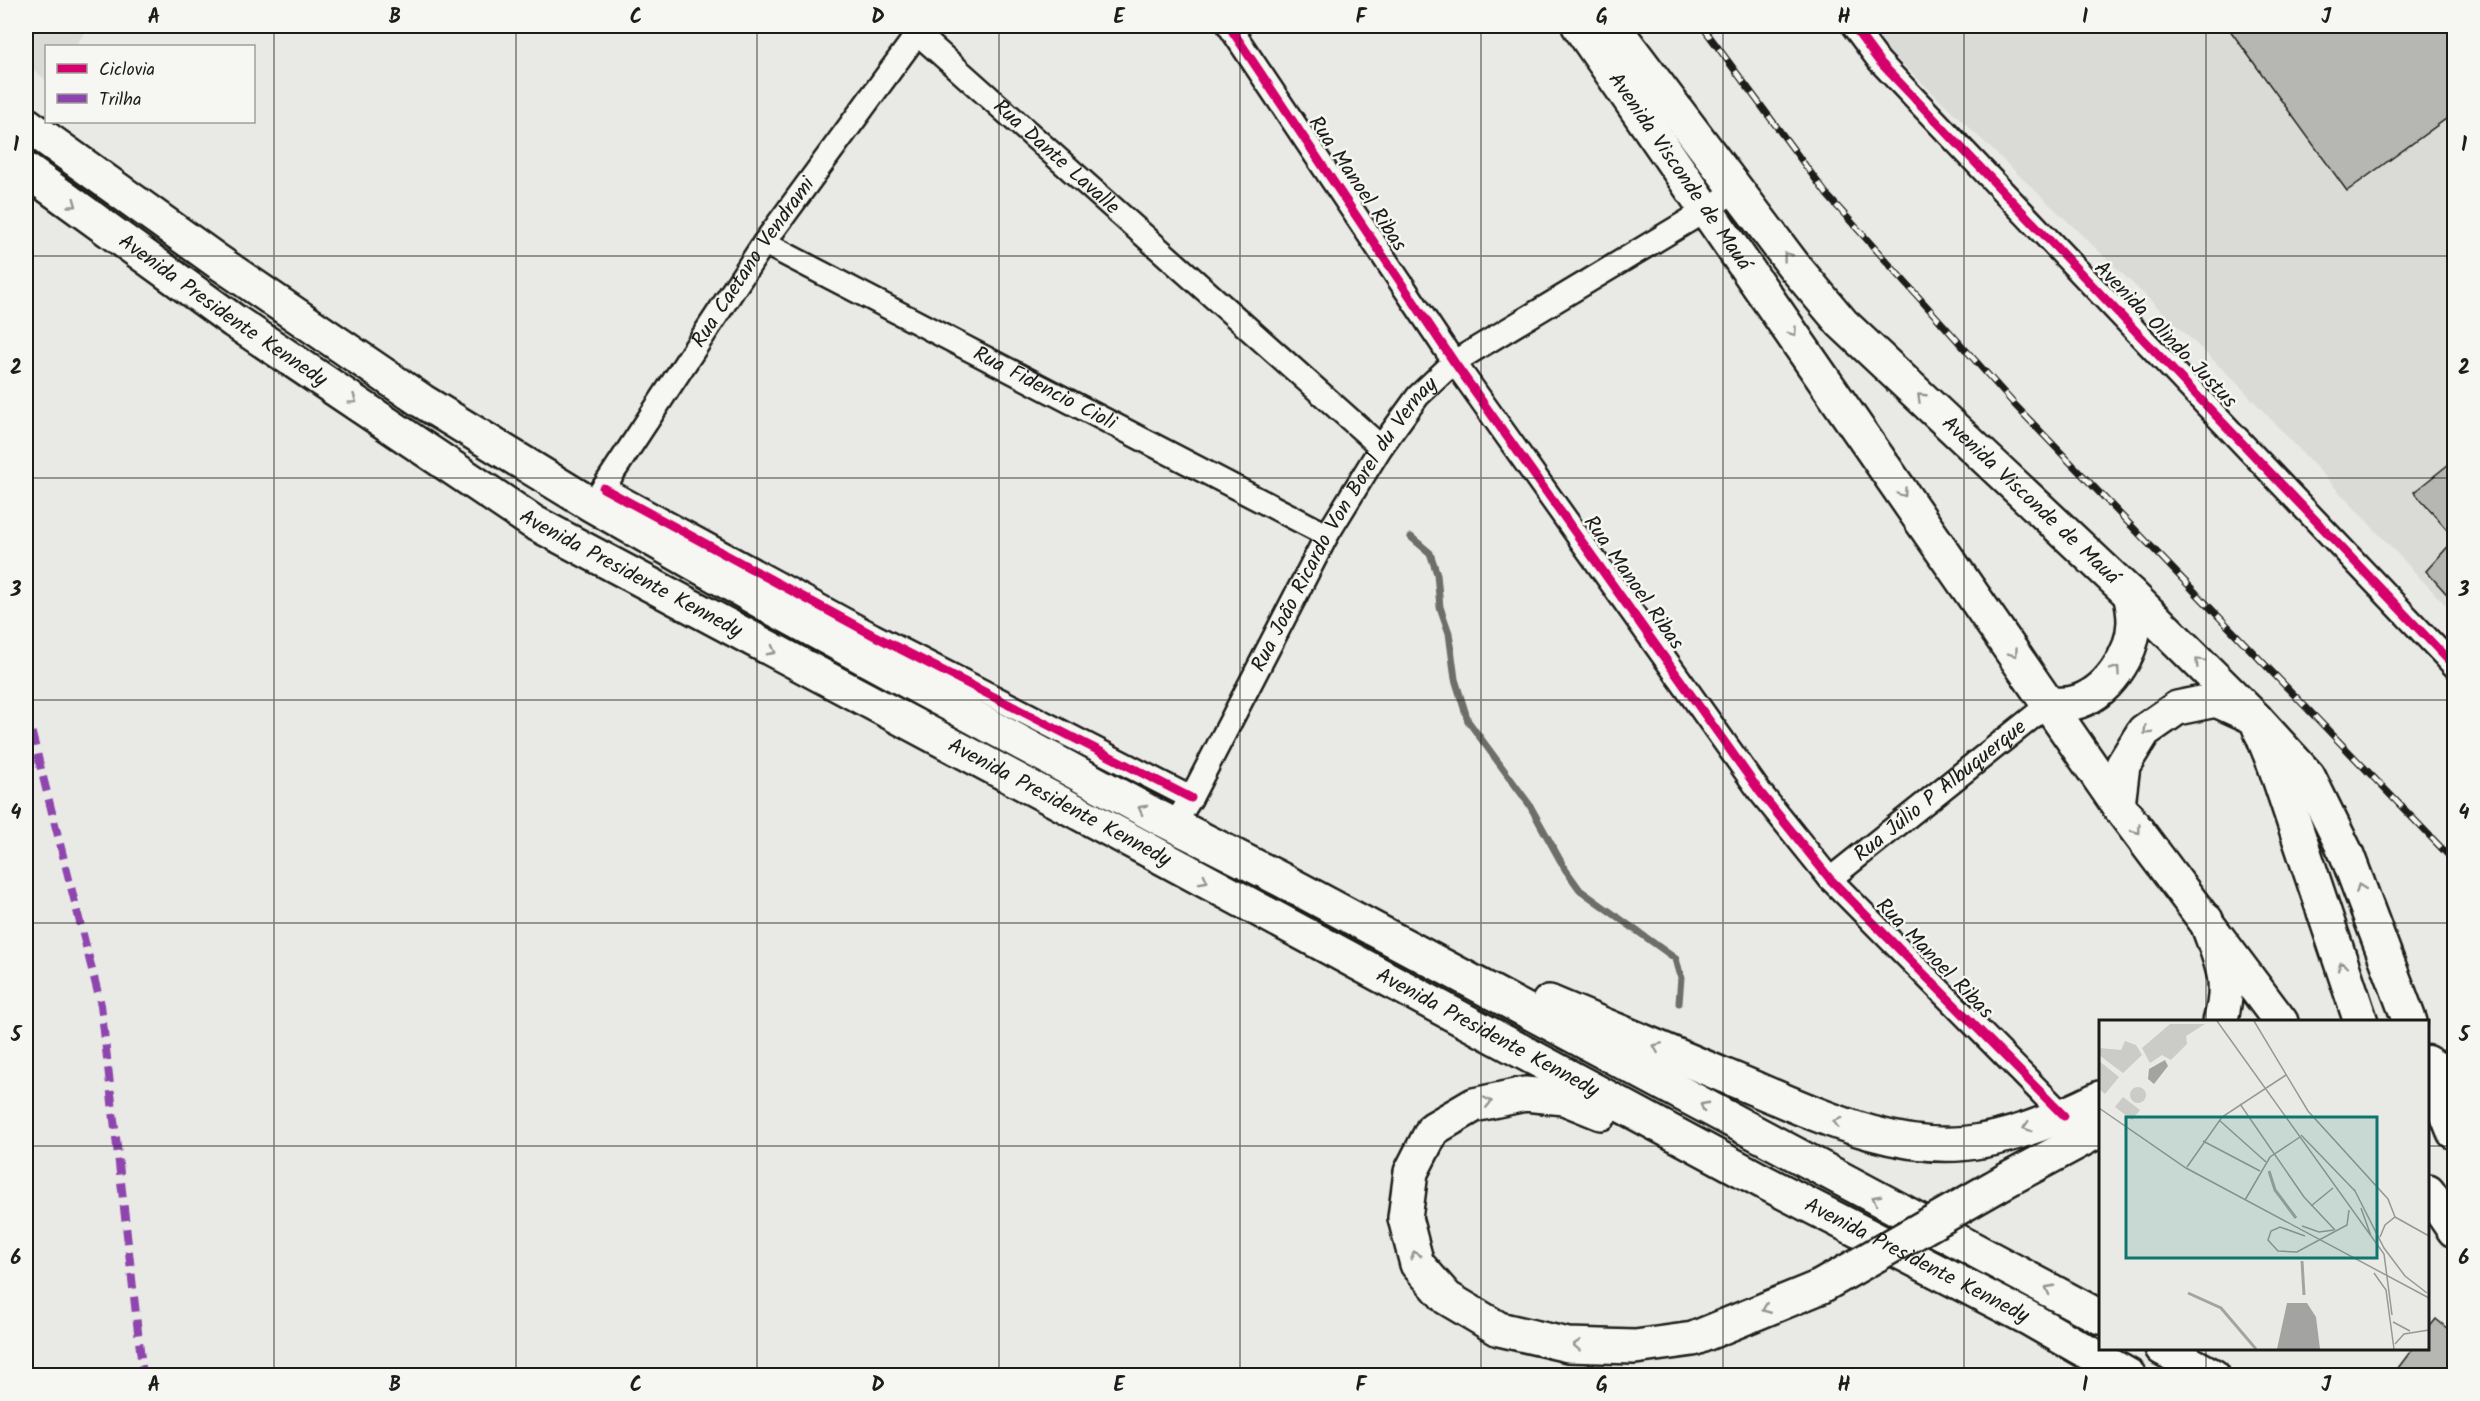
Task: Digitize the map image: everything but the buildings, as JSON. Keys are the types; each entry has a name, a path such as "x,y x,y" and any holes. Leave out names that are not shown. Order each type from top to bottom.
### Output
{"main road":[{"name":"Avenida Visconde de Mauá","path":"1579,26 1708,209 2118,805 2280,1020"},
{"name":"Avenida Visconde de Mauá","path":"1613,26 1794,266 1842,323 2130,594 2256,719 2275,766 2360,1020"},
{"name":"Avenida Presidente Kennedy","path":"26,124 217,261 422,401 597,496 778,611 1183,812 1282,880 2099,1316"},
{"name":"Avenida Presidente Kennedy","path":"26,170 234,321 533,522 1150,850 1764,1182 2028,1318 2129,1376"},
{"path":"2049,704 2073,703 2094,693 2115,674 2129,649 2134,621 2130,594"},
{"path":"2118,805 2124,765 2144,731 2177,708 2216,700 2256,719 2308,776 2347,855 2409,1020"},
{"path":"1282,880 1466,967 1829,1119 1903,1142 1981,1142 2064,1116 2099,1098"},
{"path":"2206,920 2227,981 2226,1000 2221,1020"},
{"path":"2429,1071 2454,1132"},
{"path":"1764,1182 1564,1098 1525,1094 1474,1105 1433,1129 1411,1172 1405,1218 1417,1264 1447,1298 1499,1329 1568,1345 1635,1347 1693,1339 1820,1287 2005,1181 2099,1131"},
{"path":"2166,1350 2213,1376"}],"street":[{"name":"Rua Manoel Ribas","path":"1229,26 1454,362 1760,792 1830,879 2064,1116"},
{"name":"Avenida Olindo Justus","path":"1853,26 1887,70 2454,666"},
{"name":"Rua Caetano Vendrami","path":"597,496 764,243 919,29"},
{"name":"Rua Dante Lavalle","path":"919,29 1196,284 1381,447"},
{"name":"Rua João Ricardo Von Borel du Vernay","path":"1183,812 1326,535 1381,447 1418,396 1454,362 1708,209 1737,189"},
{"name":"Rua Fidencio Cioli","path":"764,243 1326,535"},
{"name":"Rua Júlio P Albuquerque","path":"1830,879 2049,704"},
{"path":"2429,1058 2454,1072"}],"shaded area":[{"path":"26,26 90,26 76,45 45,45 45,79 26,64"},
{"path":"1876,26 2454,26 2454,614 2235,381 1871,34"}],"waterway":[{"path":"1411,537 1430,553 1437,574 1440,607 1449,633 1455,679 1468,721 1529,804 1565,869 1580,890 1676,959 1681,977 1679,1003"}],"railway":[{"path":"1702,26 1828,196 2015,405 2454,861"}],"marked path":[{"path":"26,710 101,1005 143,1376"}],"cycle path":[{"path":"1229,26 1454,362 1760,792 1830,879 2064,1116"},
{"path":"1853,26 1879,61 2454,666"},
{"path":"603,488 873,635 1191,798"}]}
